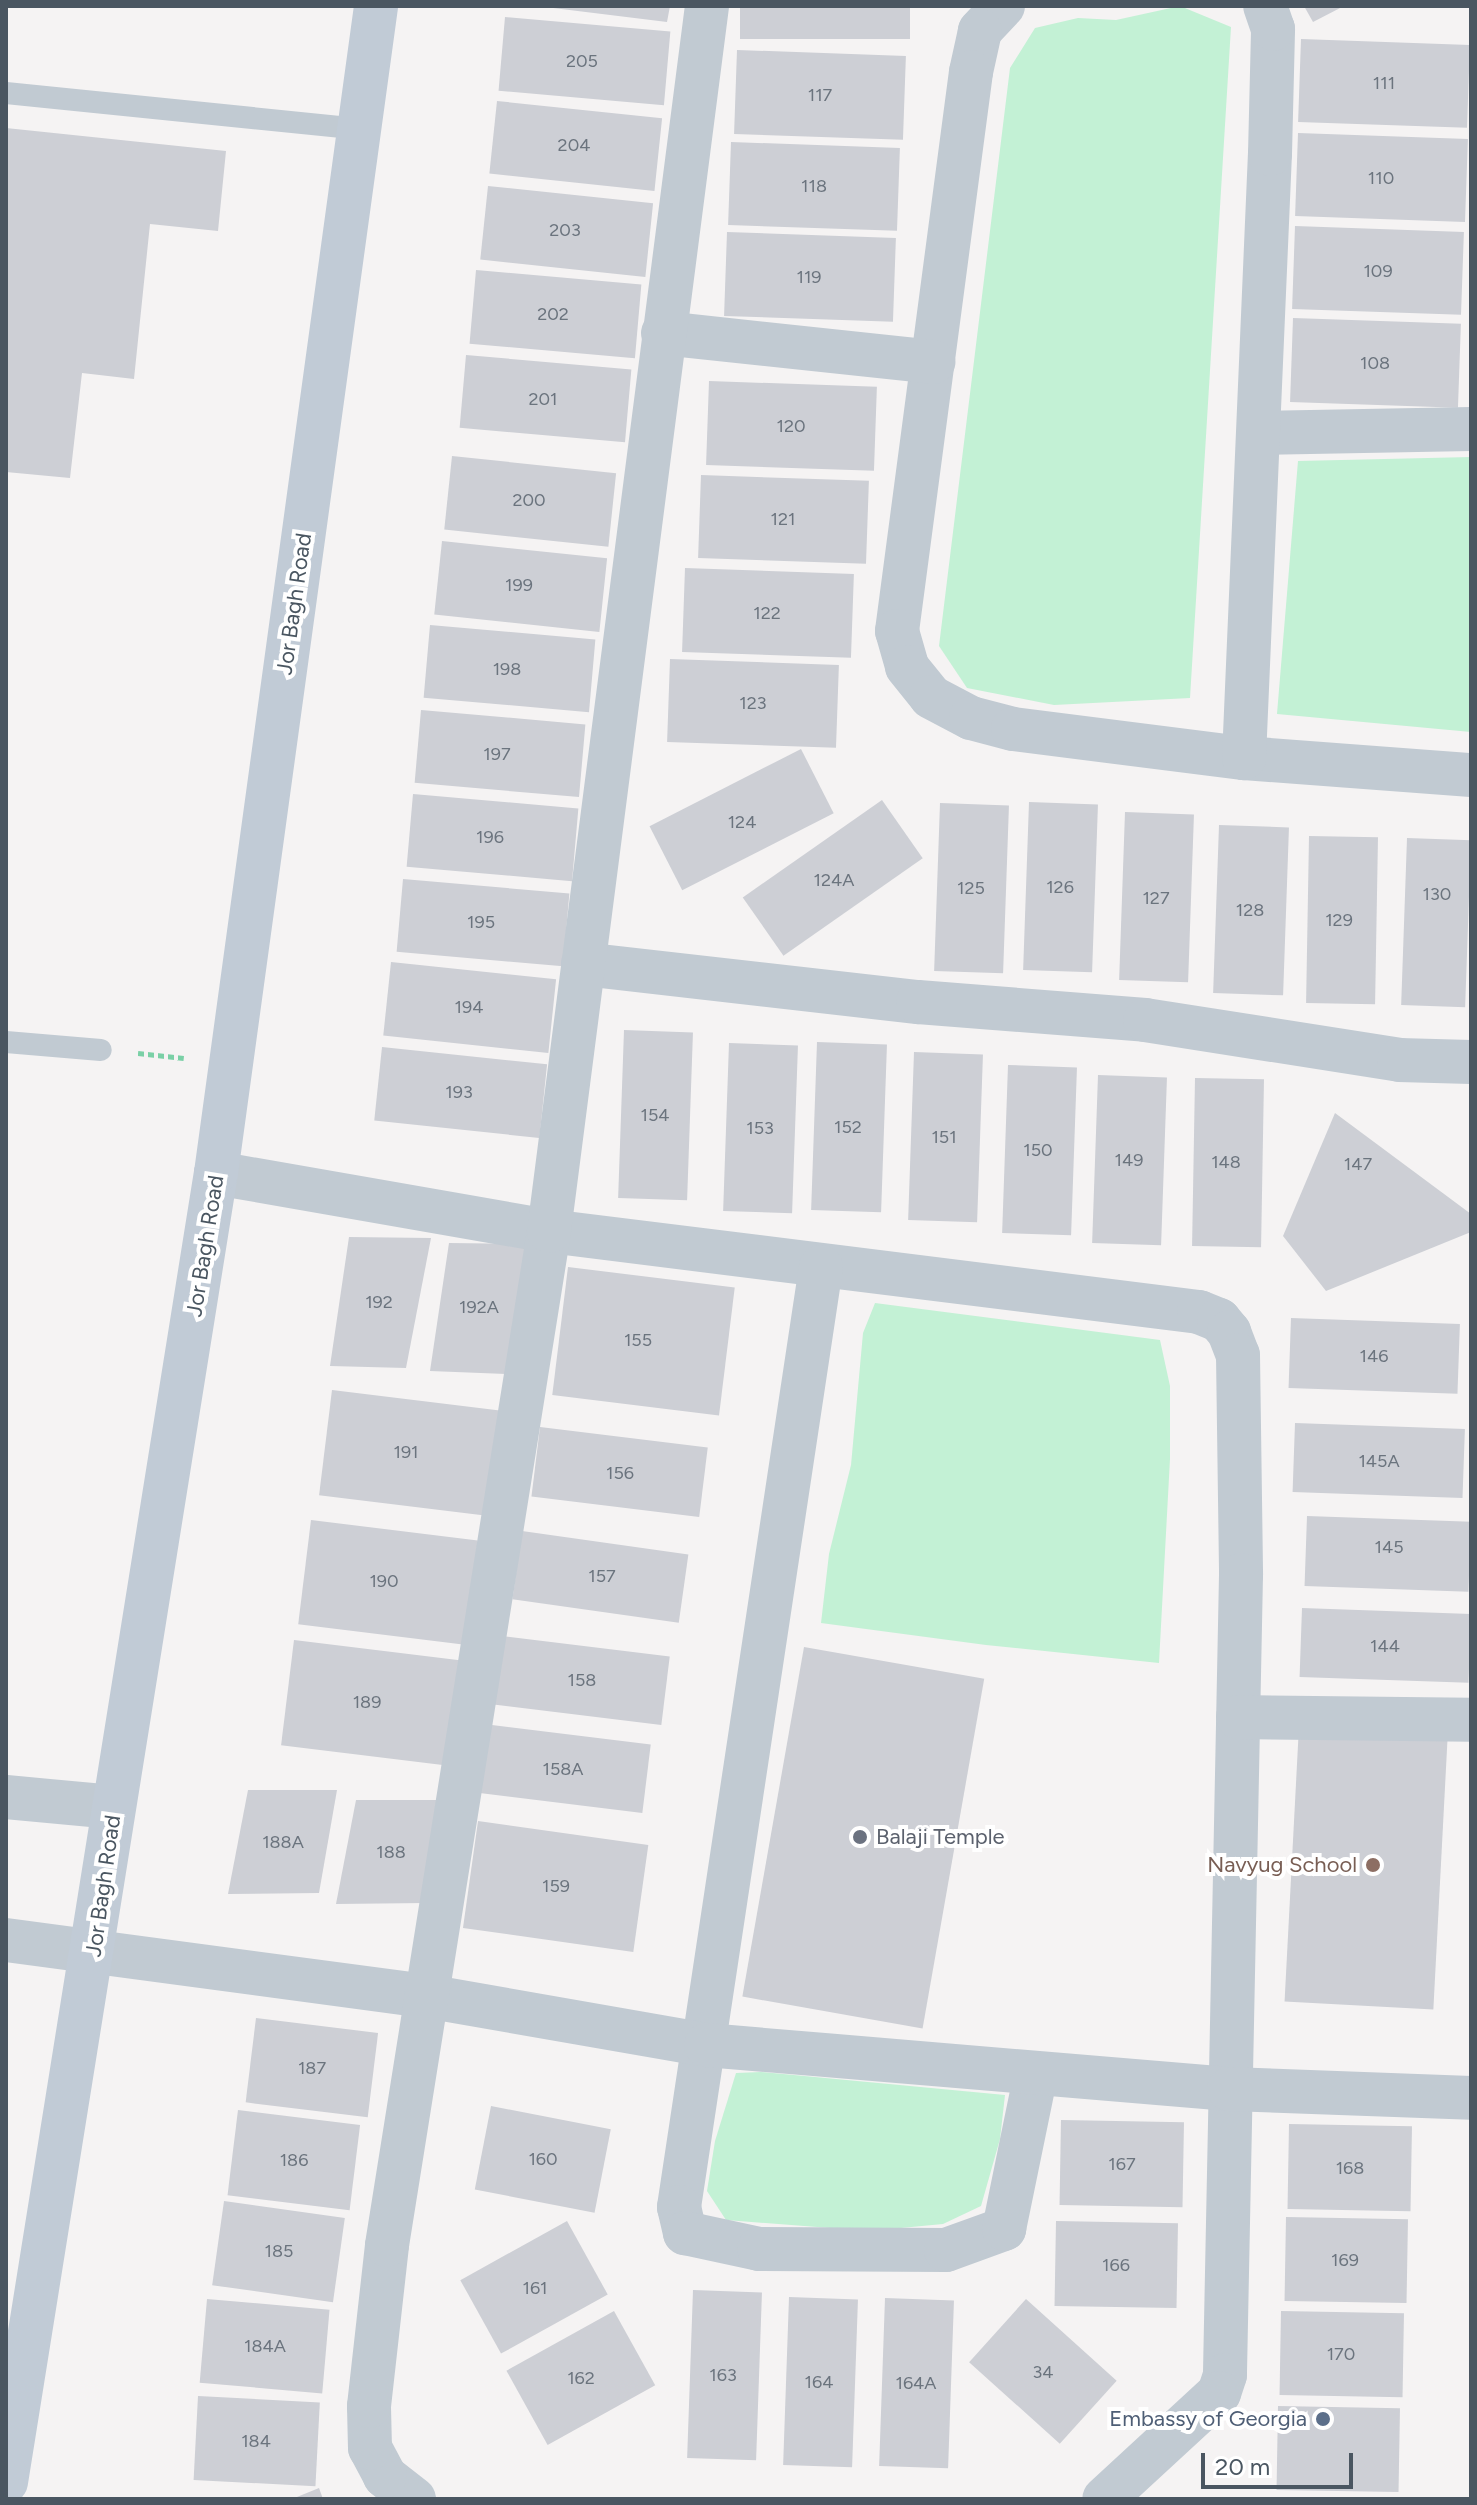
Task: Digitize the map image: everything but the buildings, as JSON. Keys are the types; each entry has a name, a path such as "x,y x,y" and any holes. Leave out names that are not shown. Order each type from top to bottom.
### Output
{"street":[{"name":"Jor Bagh Road","path":"6,2482 94,1949 216,1173 376,6"},
{"path":"414,2499 385,2476 370,2448 369,2406 387,2245 549,1231 707,6"},
{"path":"1003,6 980,31 971,72 897,631 907,667 931,697 971,718 1013,729 1244,758 1471,775"},
{"path":"1244,758 1260,433 1273,29 1265,6"},
{"path":"663,333 933,362"},
{"path":"1260,433 1471,429"},
{"path":"583,964 918,1002 1145,1020 1224,1029 1399,1060 1471,1062"},
{"path":"216,1173 549,1231 1199,1312 1219,1320 1229,1332 1238,1355 1241,1575 1224,2384 1219,2393 1104,2499"},
{"path":"821,1267 706,2045 679,2207 685,2233 759,2249 946,2250 1004,2229 1036,2073"},
{"path":"1238,1717 1471,1720"},
{"path":"6,1797 114,1807"},
{"path":"6,1940 94,1949 426,1996 706,2045 1229,2089 1471,2098"}],"lane":[{"path":"6,93 359,129"},
{"path":"6,1042 101,1050"}],"path":[{"path":"101,1050 232,1062"}],"green space":[{"path":"1180,6 1231,27 1190,698 1054,705 967,688 939,646 1010,68 1035,28 1078,18 1116,20"},
{"path":"1471,457 1471,732 1277,714 1298,461"},
{"path":"875,1303 1160,1340 1170,1386 1170,1459 1159,1663 986,1645 821,1623 829,1554 851,1465 863,1333"},
{"path":"761,2072 1005,2095 1000,2139 981,2206 943,2224 869,2231 726,2220 707,2191 715,2141 736,2073"}],"place":[{"name":"Balaji Temple","path":"860,1837"},
{"name":"Navyug School","path":"1373,1865"},
{"name":"Embassy of Georgia","path":"1323,2419"}]}
